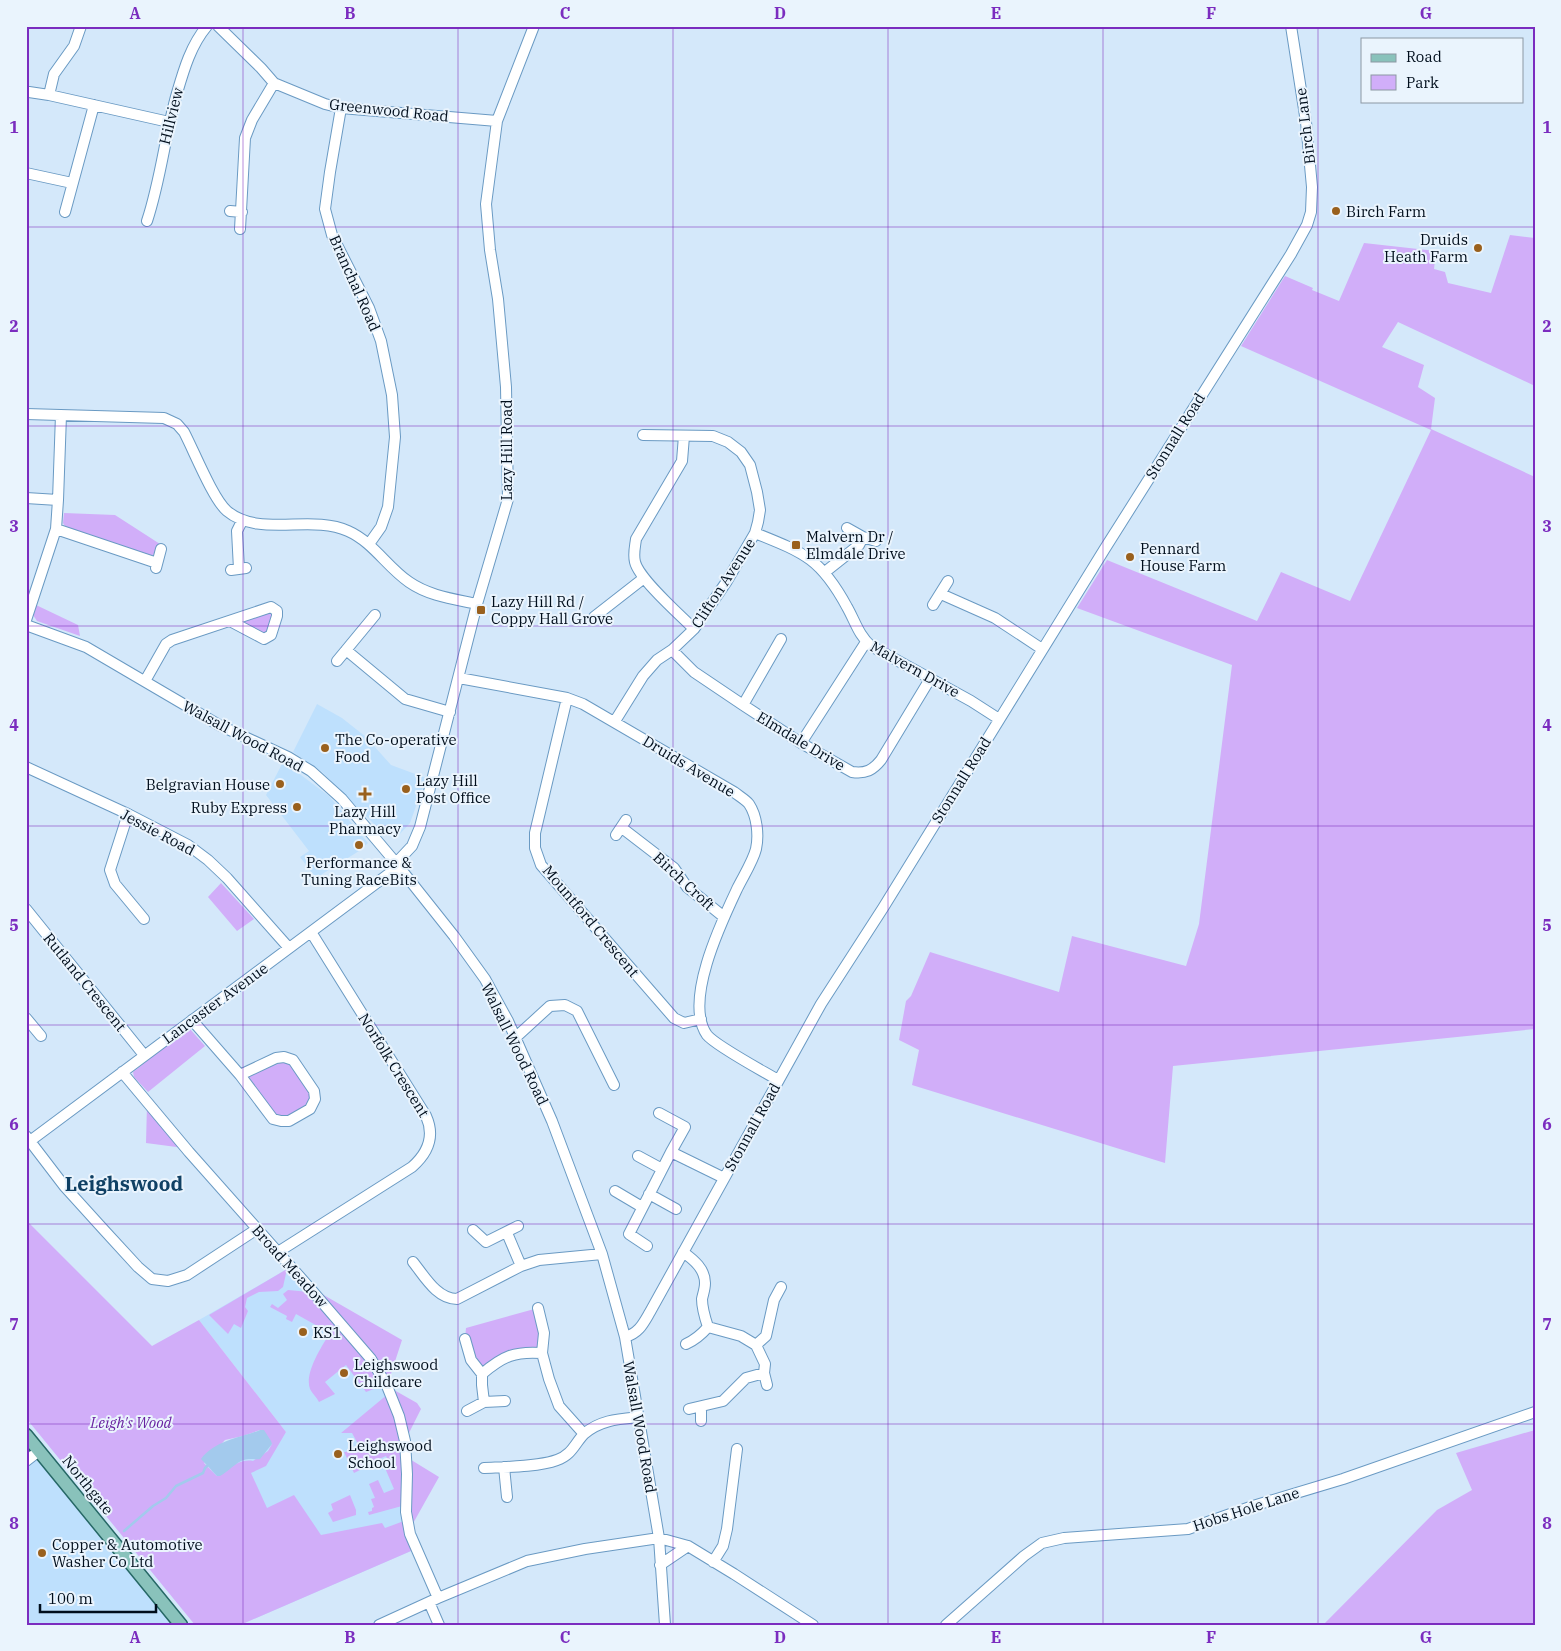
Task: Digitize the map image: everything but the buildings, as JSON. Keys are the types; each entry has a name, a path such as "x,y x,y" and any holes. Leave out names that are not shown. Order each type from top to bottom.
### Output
{"main road":[{"name":"Northgate","path":"26,1435 181,1625"}],"street":[{"path":"49,95 54,74 74,46 81,26"},
{"name":"Hillview","path":"152,216 169,122 185,62 207,26"},
{"name":"Greenwood Road","path":"218,26 274,83 325,104 341,108 497,121"},
{"name":"Lazy Hill Road","path":"396,863 412,846 420,827 477,604 508,499 506,387 498,299 490,250 486,204 497,121 534,26"},
{"name":"Birch Lane","path":"1291,26 1306,122 1312,187 1311,212 1307,225"},
{"path":"240,229 245,138 252,120 274,83"},
{"path":"29,92 169,122"},
{"path":"65,212 94,105"},
{"name":"Branchal Road","path":"341,108 325,209 332,235 369,308 381,341 392,395 395,437 388,507 382,527 369,544"},
{"path":"26,173 72,183"},
{"path":"230,211 242,212"},
{"name":"Stonnall Road","path":"625,1336 639,1330 822,1004 1291,254 1307,225"},
{"path":"26,414 164,418 177,424 184,432 215,495 226,510 242,521 274,525 329,525 349,531 369,544 408,582 426,591 477,604"},
{"path":"26,620 56,529 61,415"},
{"name":"Clifton Avenue","path":"614,721 643,676 657,660 672,650 694,629 755,533 760,510 750,465 741,452 728,442 713,436 643,435"},
{"path":"684,436 682,461 636,539 634,551 635,564 644,578 694,629"},
{"path":"26,498 58,500"},
{"path":"239,569 237,531 242,521"},
{"path":"847,528 863,537 876,541"},
{"path":"56,529 156,565 160,550"},
{"name":"Malvern Drive","path":"755,533 804,554 825,572 848,608 859,632 866,642 971,701 999,719"},
{"path":"825,572 859,545 863,537"},
{"path":"595,617 644,578"},
{"path":"934,605 948,581"},
{"path":"941,594 995,618 1042,650"},
{"path":"337,661 375,615"},
{"path":"145,681 168,642 230,621"},
{"name":"Walsall Wood Road","path":"26,625 86,647 219,725 288,757 311,772 342,799 396,863 454,936 484,979 515,1038 552,1122 602,1254 625,1336 660,1538 660,1566 665,1625"},
{"path":"802,743 866,642"},
{"path":"743,705 781,645"},
{"path":"346,650 405,699 450,712"},
{"name":"Elmdale Drive","path":"672,650 694,672 743,705 802,743 852,772 861,774 868,772 881,760 930,679"},
{"name":"Druids Avenue","path":"459,678 567,698 583,704 734,792 748,803 758,832 756,849 724,917 700,990 700,1019"},
{"name":"Mountford Crescent","path":"567,698 535,833 535,848 542,865 674,1018 684,1023 700,1019"},
{"name":"Jessie Road","path":"26,767 128,814 188,845 227,878 289,948"},
{"path":"128,814 110,870 116,884 145,918"},
{"name":"Birch Croft","path":"621,828 674,868 687,887 724,917"},
{"name":"Lancaster Avenue","path":"28,1138 122,1072 394,870 396,863"},
{"name":"Rutland Crescent","path":"26,909 144,1055"},
{"name":"Norfolk Crescent","path":"278,1252 412,1167 421,1159 430,1142 429,1123 426,1116 311,932"},
{"path":"515,1038 550,1006 565,1005 577,1011 611,1067 614,1085"},
{"path":"26,1018 41,1036"},
{"path":"700,1019 708,1036 778,1080"},
{"path":"192,1020 240,1075 273,1118 289,1121 310,1109 315,1100 314,1091 293,1060 284,1057 276,1058 240,1075"},
{"name":"Broad Meadow","path":"122,1072 189,1152 371,1359 387,1386 399,1416 405,1441 407,1474 406,1512 410,1534 434,1600 439,1625"},
{"path":"647,1246 629,1234 685,1127 659,1113"},
{"path":"28,1138 65,1187 138,1267 152,1279 168,1281 187,1275 257,1229"},
{"path":"671,1152 724,1178"},
{"path":"638,1156 662,1169"},
{"path":"615,1191 642,1207"},
{"path":"649,1194 676,1209"},
{"path":"473,1230 486,1242 518,1226"},
{"path":"507,1233 521,1266"},
{"path":"683,1252 694,1260 703,1272 705,1284 702,1300 703,1312 708,1327"},
{"path":"413,1262 436,1291 448,1299 457,1299 521,1266 539,1260 602,1254"},
{"path":"756,1345 766,1336 774,1300 781,1287"},
{"path":"764,1295 774,1300"},
{"path":"538,1308 544,1334 542,1353 549,1379 560,1406 584,1434"},
{"path":"686,1344 698,1337 708,1327"},
{"path":"708,1327 741,1336 756,1345 766,1364 764,1373 767,1385"},
{"path":"465,1339 471,1360 482,1374 484,1402"},
{"path":"482,1374 507,1356 523,1352 542,1353"},
{"path":"689,1409 723,1401 746,1378 764,1373"},
{"path":"468,1411 484,1402 505,1401"},
{"path":"701,1407 701,1421"},
{"name":"Hobs Hole Lane","path":"946,1625 1024,1556 1042,1543 1064,1538 1188,1529 1253,1506 1343,1479 1535,1412"},
{"path":"484,1468 504,1468 558,1460 574,1449 584,1434 603,1422 639,1417"},
{"path":"714,1562 723,1546 727,1530 738,1449"},
{"path":"26,1461 39,1451"},
{"path":"504,1468 507,1497"},
{"path":"380,1625 527,1561 585,1549 660,1538 688,1546 813,1625"},
{"path":"660,1566 688,1546"}],"shaded area":[{"path":"317,704 342,718 366,737 391,765 426,778 410,823 398,836 380,830 322,772 293,752"},
{"path":"282,764 293,769 329,796 368,843 359,851 316,878 300,857 309,851 266,795"},
{"name":"Leighswood School","path":"287,1269 309,1292 388,1394 407,1537 411,1551 240,1625 195,1625 205,1474 286,1432 199,1320"},
{"path":"264,1430 272,1444 260,1459 241,1461 220,1476 217,1476 201,1459 213,1448 228,1440"},
{"path":"26,1444 174,1625 26,1625"}],"green space":[{"path":"1510,235 1535,238 1535,386 1398,322 1382,347 1424,365 1418,387 1435,398 1431,429 1535,477 1535,1029 1173,1066 1165,1163 912,1085 919,1050 899,1040 906,1001 911,996 930,952 1059,992 1072,936 1186,966 1199,924 1232,665 1077,608 1107,560 1257,621 1281,572 1350,601 1431,430 1241,346 1285,276 1339,301 1364,243 1436,251 1434,269 1445,272 1448,283 1491,293"},
{"path":"64,513 115,515 160,544 153,555 149,555 66,528 63,523"},
{"path":"36,605 78,625 80,636 37,621 33,615"},
{"path":"270,610 273,613 268,632 262,635 240,621"},
{"path":"221,883 254,919 237,931 208,897"},
{"path":"190,1029 205,1046 148,1092 134,1077 133,1072 186,1030"},
{"path":"285,1061 292,1063 311,1091 312,1099 308,1107 289,1118 275,1115 245,1077"},
{"path":"147,1105 184,1148 146,1143"},
{"name":"Leigh's Wood","path":"26,1220 152,1346 199,1320 286,1432 266,1466 251,1473 267,1508 294,1495 321,1535 382,1523 385,1528 404,1521 411,1551 240,1625 195,1625 26,1418","holes":["260,1430 272,1444 268,1451 253,1461 243,1461 217,1476 204,1463 225,1440"]},
{"path":"287,1269 283,1287 278,1291 259,1292 247,1298 245,1307 248,1311 241,1328 234,1324 228,1334 209,1315"},
{"path":"308,1286 402,1340 387,1386 417,1403 421,1409 405,1441 388,1390"},
{"path":"288,1290 309,1292 369,1361 384,1385 366,1392 346,1365 325,1382 335,1394 319,1402 310,1389 309,1375 330,1333 296,1314 292,1322 286,1319 287,1316 270,1307 272,1304 278,1308 287,1300 283,1294"},
{"path":"538,1308 542,1353 523,1352 482,1374 465,1339 466,1328"},
{"path":"388,1394 402,1441 402,1506 369,1515 368,1512 372,1511 374,1507 371,1499 375,1498 369,1484 378,1480 384,1493 394,1489 385,1468 390,1465 386,1456 354,1473 344,1452 356,1451 358,1444 352,1433 341,1433"},
{"path":"1535,1430 1535,1625 1323,1625 1437,1510 1472,1490 1456,1453"},
{"path":"408,1458 439,1477 411,1527"},
{"path":"350,1495 356,1515 333,1522 328,1513 333,1510 331,1504"}],"waterway":[{"path":"124,1531 153,1506 166,1498 176,1486 203,1473 207,1466"}],"place":[{"name":"Birch Farm","path":"1336,211"},
{"name":"Druids Heath Farm","path":"1478,248"},
{"name":"Malvern Dr / Elmdale Drive","path":"796,545"},
{"name":"Pennard House Farm","path":"1130,557"},
{"name":"Lazy Hill Rd / Coppy Hall Grove","path":"481,610"},
{"name":"The Co-operative Food","path":"325,748"},
{"name":"Belgravian House","path":"280,784"},
{"name":"Lazy Hill Post Office","path":"406,789"},
{"name":"Lazy Hill Pharmacy","path":"365,794"},
{"name":"Ruby Express","path":"297,807"},
{"name":"Performance & Tuning RaceBits","path":"359,845"},
{"name":"KS1","path":"303,1332"},
{"name":"Leighswood Childcare","path":"344,1373"},
{"name":"Leighswood School","path":"338,1454"},
{"name":"Copper & Automotive Washer Co Ltd","path":"42,1553"}],"district":[{"name":"Leighswood","path":"124,1183"}]}
